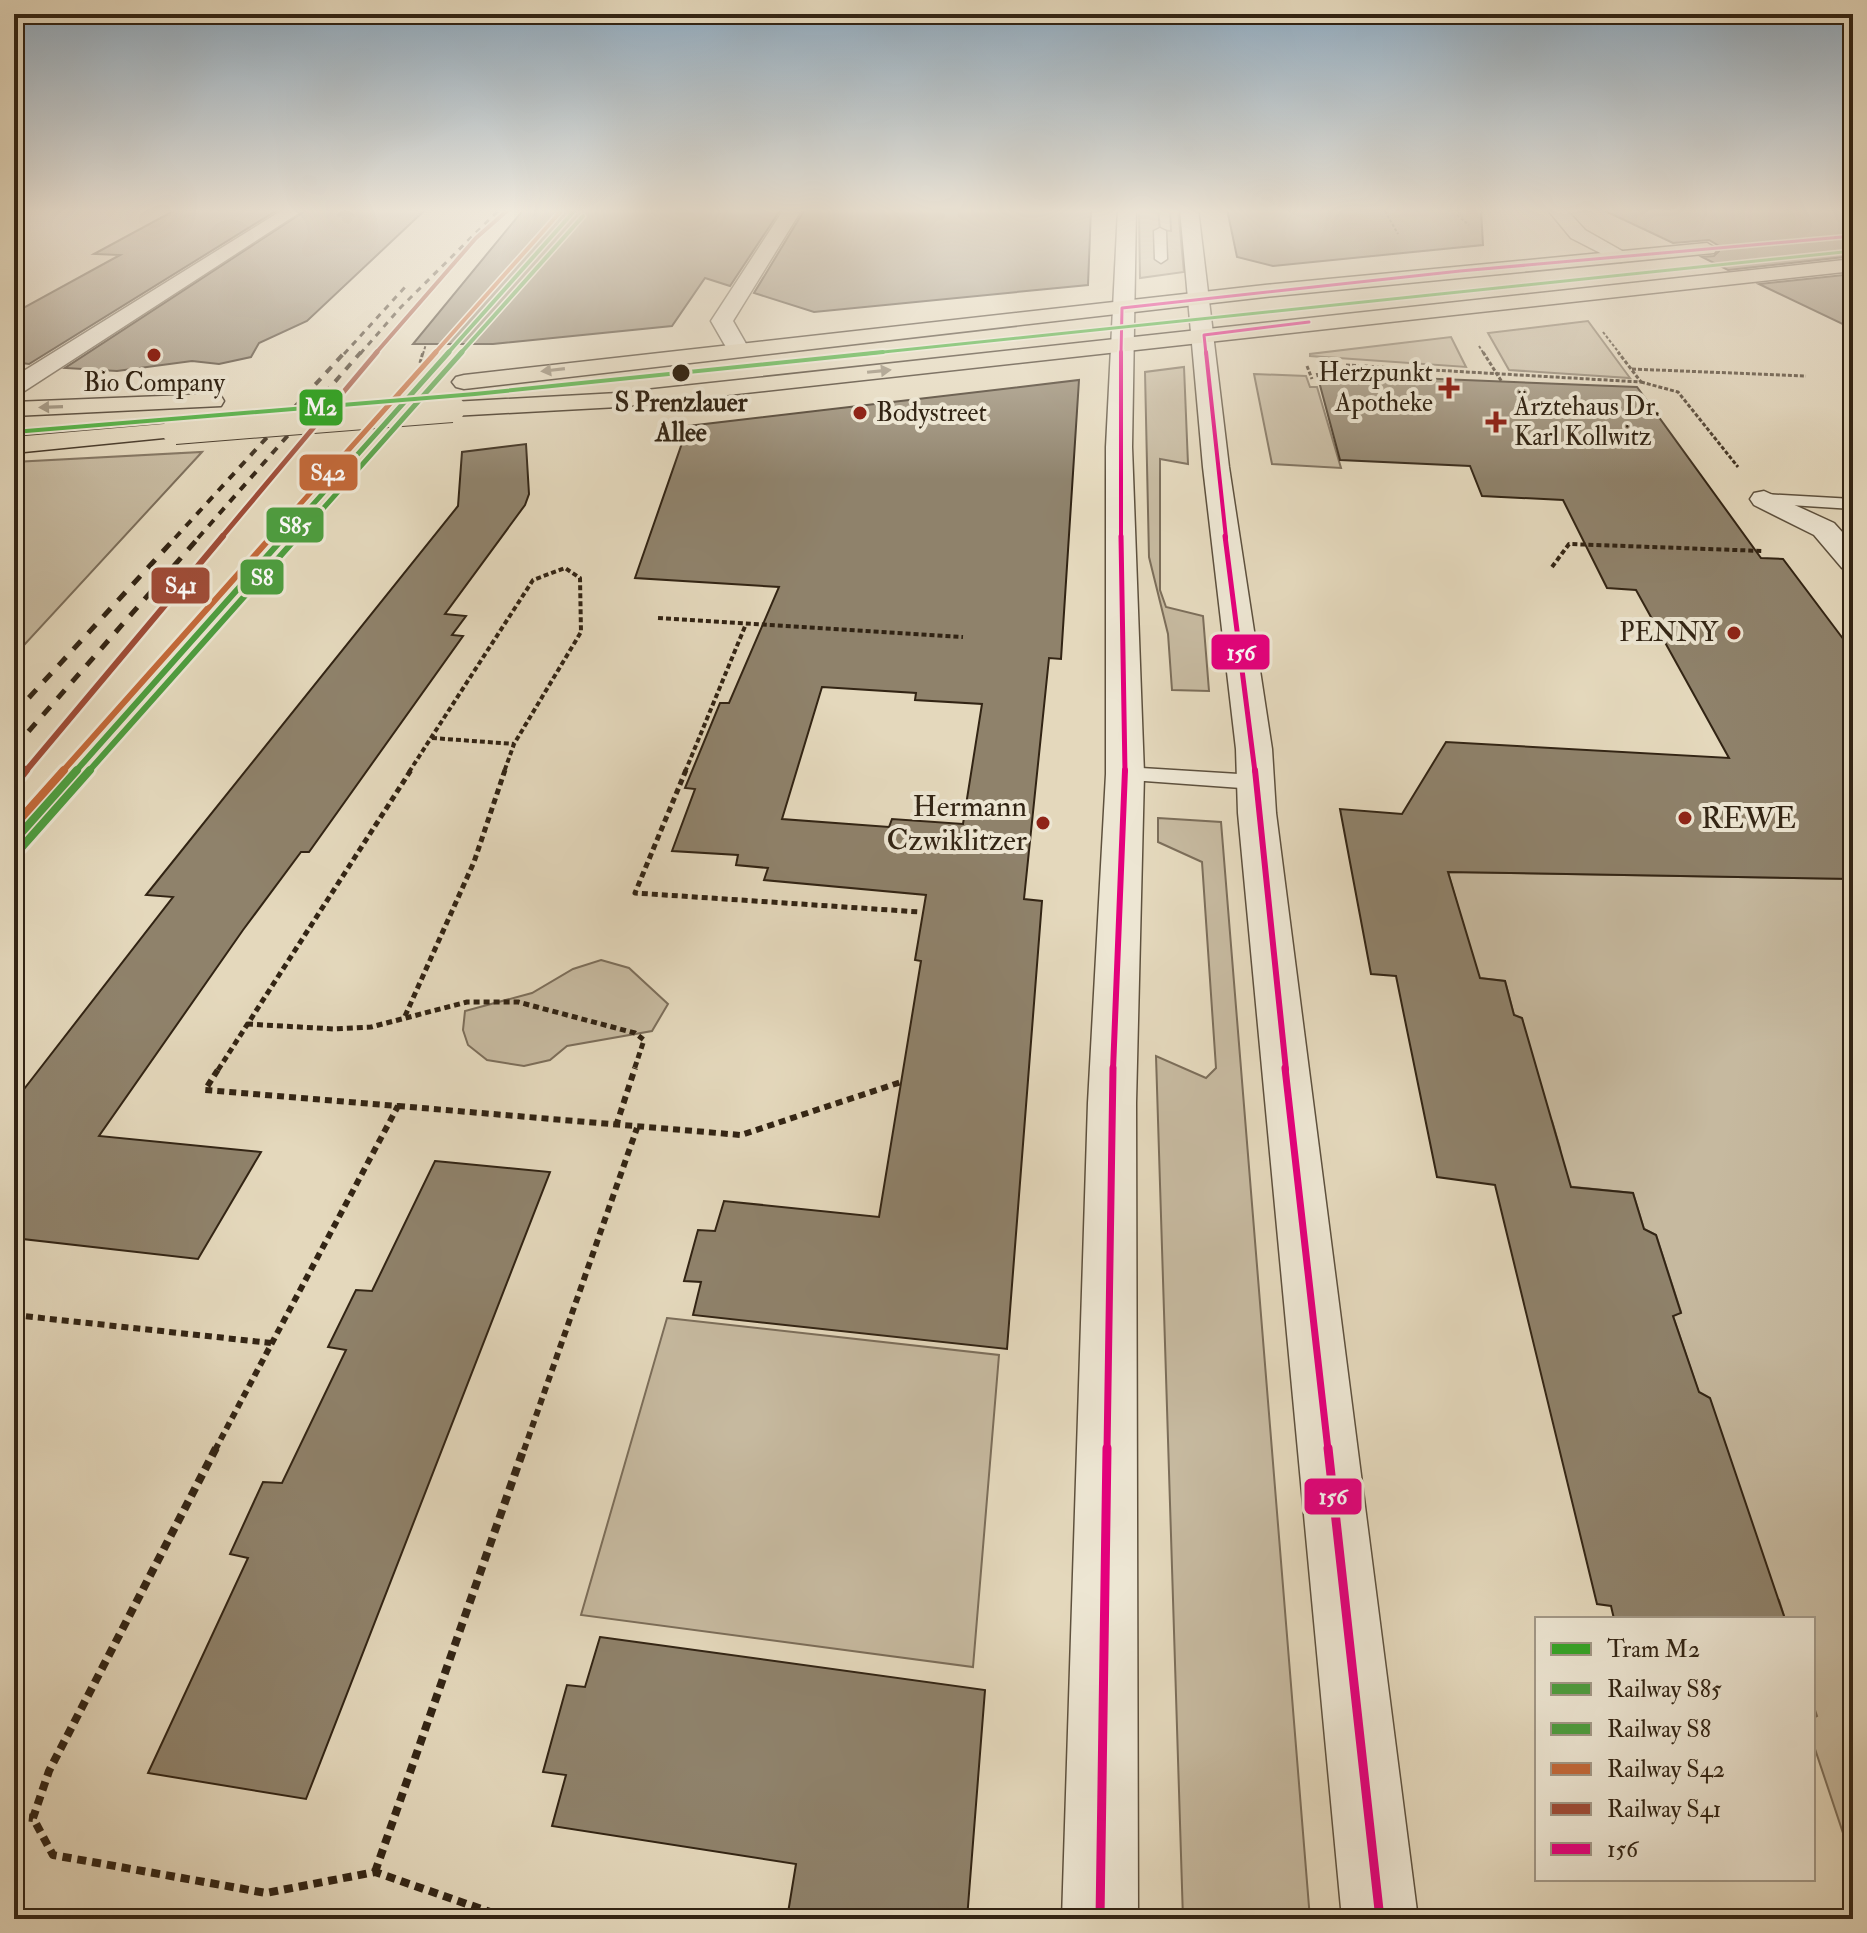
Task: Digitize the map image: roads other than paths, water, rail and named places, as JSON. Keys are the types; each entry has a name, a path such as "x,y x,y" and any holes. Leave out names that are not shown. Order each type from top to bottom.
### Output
{"main road":[{"path":"425,376 464,382 1199,299"},
{"path":"14,445 452,409 618,400 1536,299"},
{"path":"14,409 220,401"}],"street":[{"path":"14,387 153,299"},
{"path":"736,299 722,321 738,349"},
{"path":"1100,1919 1112,1103 1125,774 1120,344 1122,299"},
{"path":"1201,299 1216,467 1254,749 1255,782 1380,1919"},
{"path":"1764,499 1824,529 1853,562"}],"lane":[{"path":"1764,499 1853,504"},
{"path":"1125,774 1255,782"}],"railway":[{"path":"344,354 394,299"},
{"path":"360,354 409,299"},
{"path":"175,538 345,352"},
{"path":"198,538 361,352"},
{"path":"14,714 177,536"},
{"path":"14,748 200,536"}],"tram line":[{"name":"M2","path":"14,432 475,394 1378,299"}],"rail line":[{"name":"S41","path":"14,785 421,299"},
{"name":"S42","path":"14,826 483,299"},
{"name":"S85","path":"14,841 496,299"},
{"name":"S8","path":"21,848 509,299"}],"place":[{"name":"Bio Company","path":"154,355"},
{"name":"S Prenzlauer Allee","path":"681,373"},
{"name":"Herzpunkt Apotheke","path":"1449,388"},
{"name":"Bodystreet","path":"860,413"},
{"name":"Ärztehaus Dr. Karl Kollwitz","path":"1496,422"},
{"name":"PENNY","path":"1734,633"},
{"name":"REWE","path":"1685,818"},
{"name":"Hermann Czwiklitzer","path":"1043,823"}]}
